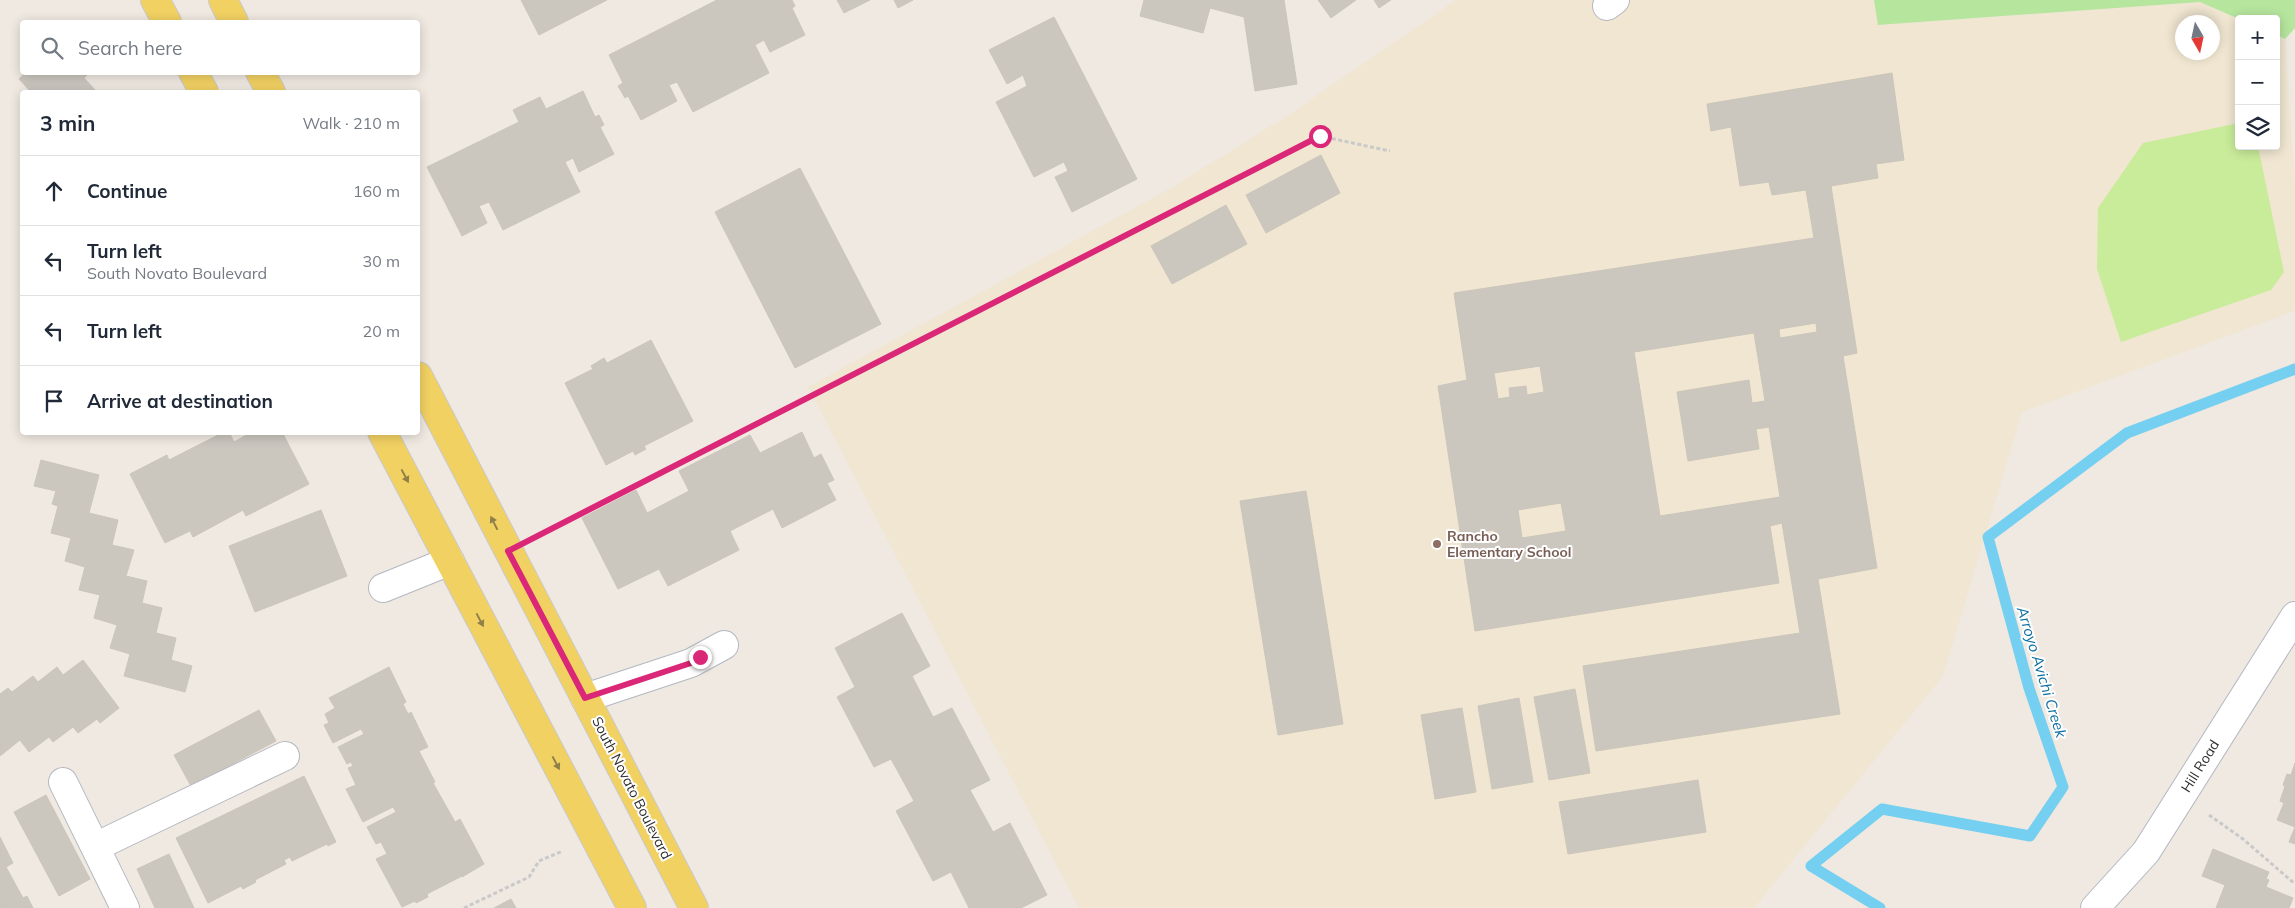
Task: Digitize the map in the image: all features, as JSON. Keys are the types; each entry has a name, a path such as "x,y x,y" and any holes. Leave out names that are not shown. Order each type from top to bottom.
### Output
{"main road":[{"path":"155,0 166,20"},
{"path":"223,0 233,20"},
{"path":"195,75 203,90"},
{"path":"262,75 270,90"},
{"name":"South Novato Boulevard","path":"420,380 694,908"},
{"path":"384,435 632,908"}],"street":[{"path":"383,588 450,561"},
{"name":"Hill Road","path":"2095,908 2146,852 2295,616"},
{"path":"585,698 691,663 724,645"},
{"path":"94,847 285,756"},
{"path":"63,782 125,908"}],"path":[{"path":"508,551 1320,136 1390,151"},
{"path":"2175,807 2208,814 2243,839 2295,884"},
{"path":"464,908 529,877 539,861 595,838"}],"shaded area":[{"name":"Rancho Elementary School","path":"1456,0 1874,0 1879,25 2200,2 2235,17 2235,150 2280,150 2280,37 2285,39 2295,183 2295,311 2022,412 1943,676 1754,908 1079,908 808,387 1171,188 1281,120"}],"green space":[{"path":"1874,0 2295,0 2295,28 2285,39 2280,37 2280,15 2235,15 2235,17 2200,2 1878,25"},
{"path":"2235,124 2235,150 2259,150 2284,272 2271,290 2121,342 2097,269 2098,208 2143,143"}],"building":[{"path":"521,0 607,0 539,35"},
{"path":"717,0 792,0 795,6 792,8 805,35 770,52 764,40 755,45 769,73 693,112 677,82 669,85 677,101 641,120 628,96 625,98 618,86 623,83 609,55"},
{"path":"837,0 870,0 844,13"},
{"path":"894,0 913,0 898,8"},
{"path":"1144,0 1284,0 1297,84 1255,91 1244,17 1210,8 1203,33 1140,16"},
{"path":"1318,0 1356,0 1331,18"},
{"path":"1374,0 1391,0 1379,8"},
{"path":"1054,17 1137,179 1072,212 1055,177 1068,171 1064,162 1034,177 996,102 1027,86 1023,75 1007,84 989,50"},
{"path":"1892,73 1904,160 1876,164 1878,178 1831,186 1857,353 1843,356 1877,568 1818,579 1840,714 1596,751 1583,666 1800,633 1782,523 1770,526 1779,583 1475,631 1438,386 1467,380 1454,293 1814,238 1806,190 1772,195 1769,182 1740,186 1731,127 1711,131 1707,104","holes":["1816,323 1817,332 1780,338 1779,329","1754,333 1765,401 1752,403 1749,380 1677,392 1688,461 1759,449 1756,429 1769,427 1780,497 1660,516 1634,352","1540,366 1544,392 1527,395 1526,386 1509,388 1510,397 1498,399 1494,373","1561,503 1566,531 1522,538 1518,510","1494,530 1496,542 1483,544 1481,531"]},
{"path":"23,75 87,75 84,78 95,90 29,90 19,79"},
{"path":"583,91 595,117 599,115 604,125 600,127 614,154 579,172 573,158 565,162 580,192 503,230 489,202 479,206 487,223 462,236 427,167 519,122 513,110 540,97 546,109"},
{"path":"1321,155 1340,193 1266,233 1246,195"},
{"path":"800,168 881,324 795,368 715,212"},
{"path":"1226,205 1247,244 1172,284 1151,246"},
{"path":"651,340 693,421 644,446 646,449 635,455 633,451 606,465 565,383 593,369 591,366 604,358 607,363"},
{"path":"802,432 814,458 821,454 834,480 827,483 836,500 782,528 773,509 730,531 739,550 668,586 659,569 618,589 582,518 636,490 647,513 689,491 679,471 750,435 760,453"},
{"path":"218,435 230,435 234,442 247,435 284,435 309,484 246,516 243,510 193,537 190,531 165,543 130,474 167,455 169,460"},
{"path":"41,460 99,475 89,513 118,520 112,545 134,550 126,576 147,581 142,603 162,608 156,633 176,638 171,660 192,666 185,692 124,676 130,654 110,648 117,625 94,618 100,595 79,590 85,567 65,561 71,538 51,533 58,506 52,504 56,491 34,486"},
{"path":"1306,491 1343,724 1278,735 1240,501"},
{"path":"321,510 347,576 255,612 229,546"},
{"path":"902,613 930,666 912,676 933,717 952,708 990,780 970,790 993,832 1010,823 1047,895 1021,908 969,908 951,872 933,881 896,811 914,801 891,759 874,767 837,697 855,687 835,648"},
{"path":"83,660 119,708 100,723 97,719 78,733 73,727 53,742 49,737 29,752 20,740 0,756 0,694 8,688 12,692 33,676 38,682 57,667 63,675"},
{"path":"389,667 406,702 403,704 408,714 411,712 428,747 419,751 435,782 433,783 455,822 460,819 484,864 427,894 428,897 402,907 376,859 387,854 381,842 376,844 367,827 396,812 393,807 363,822 346,789 356,785 348,768 353,766 351,762 347,764 338,747 364,734 361,729 333,743 324,725 329,723 325,714 335,708 329,698"},
{"path":"1575,689 1590,773 1549,780 1534,697"},
{"path":"1519,698 1533,782 1492,789 1478,706"},
{"path":"1462,708 1476,792 1435,799 1421,715"},
{"path":"259,710 276,741 191,786 174,755"},
{"path":"2295,763 2295,827 2277,820 2284,803 2280,801 2285,786 2283,785 2287,774 2291,775"},
{"path":"304,776 336,842 328,846 327,844 292,861 290,857 284,860 286,864 255,880 256,882 243,889 241,886 208,903 176,838"},
{"path":"1698,780 1706,832 1568,854 1559,802"},
{"path":"46,795 90,879 59,896 14,812"},
{"path":"2295,827 2295,844 2289,842"},
{"path":"0,837 13,863 6,867 23,898 27,896 33,908 0,908"},
{"path":"2213,849 2269,872 2266,879 2269,880 2266,887 2293,898 2289,908 2216,908 2225,885 2202,876"},
{"path":"169,854 194,908 155,908 137,869"},
{"path":"511,899 516,908 494,908"}],"waterway":[{"name":"Arroyo Avichi Creek","path":"1880,908 1811,866 1882,809 2030,836 2063,787 2029,688 1988,537 2127,433 2295,369"}],"place":[{"name":"Rancho Elementary School","path":"1437,544"}],"route":[{"path":"700,657 691,663 585,698 508,551 1320,136"}]}
